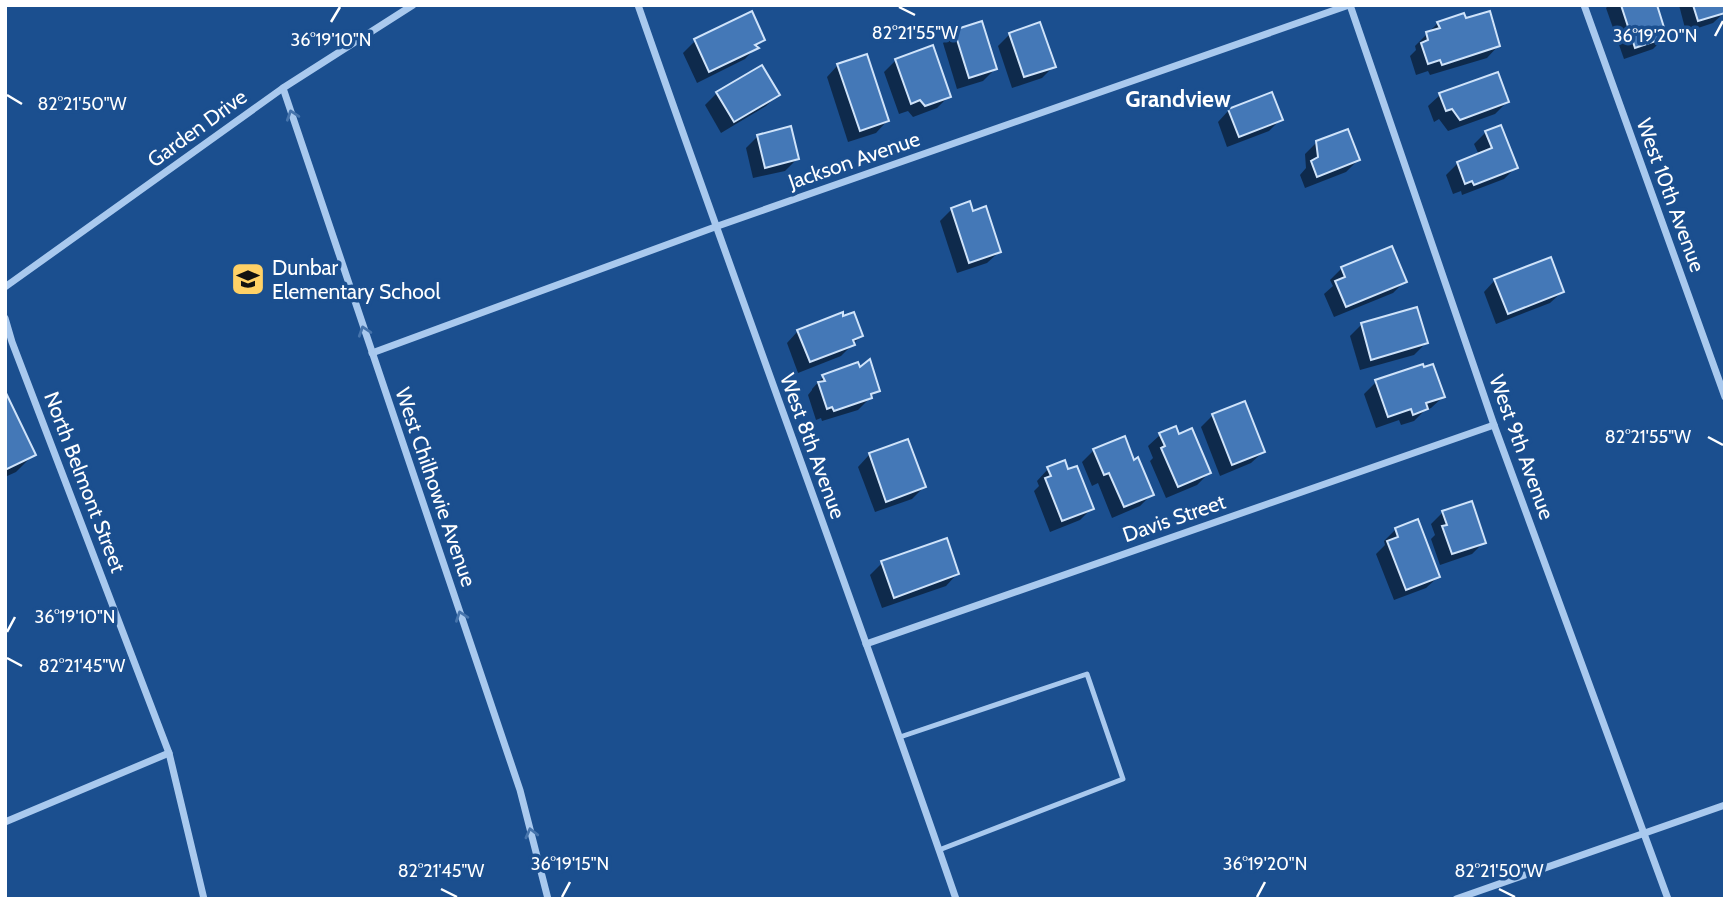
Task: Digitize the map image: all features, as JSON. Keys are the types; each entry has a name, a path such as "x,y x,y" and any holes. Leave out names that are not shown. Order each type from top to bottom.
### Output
{"street":[{"name":"Garden Drive","path":"5,286 283,88 413,5"},
{"name":"West 8th Avenue","path":"638,5 956,899"},
{"name":"Jackson Avenue","path":"372,353 715,227 1350,5"},
{"name":"West 9th Avenue","path":"1350,5 1494,425 1668,899"},
{"name":"West 10th Avenue","path":"1584,5 1725,397"},
{"name":"West Chilhowie Avenue","path":"283,88 520,790 548,899"},
{"name":"North Belmont Street","path":"5,318 169,753 204,899"},
{"name":"Davis Street","path":"866,644 1494,425"},
{"path":"5,822 169,753"},
{"path":"1457,899 1725,805"}],"lane":[{"path":"900,737 1087,674 1101,713 1123,779 939,850"}],"building":[{"path":"1621,5 1657,5 1667,37 1635,48"},
{"path":"1693,5 1725,5 1725,13 1698,21"},
{"path":"752,11 765,40 755,45 759,48 709,72 694,39"},
{"path":"1490,11 1500,46 1442,65 1440,60 1428,64 1421,43 1428,40 1426,32 1440,28 1437,22 1464,13 1466,18"},
{"path":"982,21 997,69 969,78 954,30"},
{"path":"1040,22 1056,67 1024,77 1009,33"},
{"path":"933,45 951,97 925,106 920,100 911,104 895,59"},
{"path":"867,54 889,121 860,131 837,64"},
{"path":"762,65 780,95 734,122 716,92"},
{"path":"1498,72 1509,102 1460,120 1452,109 1446,111 1439,93"},
{"path":"1272,92 1283,120 1239,137 1228,109"},
{"path":"1501,125 1518,168 1474,185 1472,181 1465,184 1457,162 1492,148 1485,131"},
{"path":"791,126 799,159 765,168 757,135"},
{"path":"1348,129 1360,160 1317,177 1311,161 1318,157 1316,141"},
{"path":"970,201 973,211 986,206 1001,252 969,263 951,208"},
{"path":"1392,246 1407,282 1346,307 1335,281 1345,277 1341,267"},
{"path":"1551,257 1564,292 1508,314 1494,279"},
{"path":"1417,307 1428,343 1371,360 1361,323"},
{"path":"843,312 843,316 854,312 863,336 853,340 855,345 810,362 797,330"},
{"path":"870,359 880,391 871,394 872,398 834,411 832,407 827,409 818,382 825,381 822,375 858,362 860,367"},
{"path":"1423,364 1424,367 1433,364 1445,397 1426,403 1428,409 1413,415 1411,409 1388,417 1375,380"},
{"path":"5,391 36,455 5,470"},
{"path":"1245,401 1265,452 1232,465 1212,414"},
{"path":"1176,426 1179,434 1192,428 1211,473 1178,487 1161,448 1165,446 1159,433"},
{"path":"1125,436 1134,460 1138,457 1154,495 1124,507 1109,473 1104,475 1093,449"},
{"path":"908,439 926,487 886,502 869,453"},
{"path":"1065,460 1068,469 1077,466 1094,509 1062,521 1045,478 1051,476 1047,467"},
{"path":"1472,501 1486,543 1452,554 1442,526 1447,525 1442,511"},
{"path":"1418,519 1440,577 1406,590 1387,541 1398,537 1395,528"},
{"path":"947,538 959,574 894,598 881,561"}],"place":[{"name":"Dunbar Elementary School","path":"248,279"}],"district":[{"name":"Grandview","path":"1178,99"}]}
